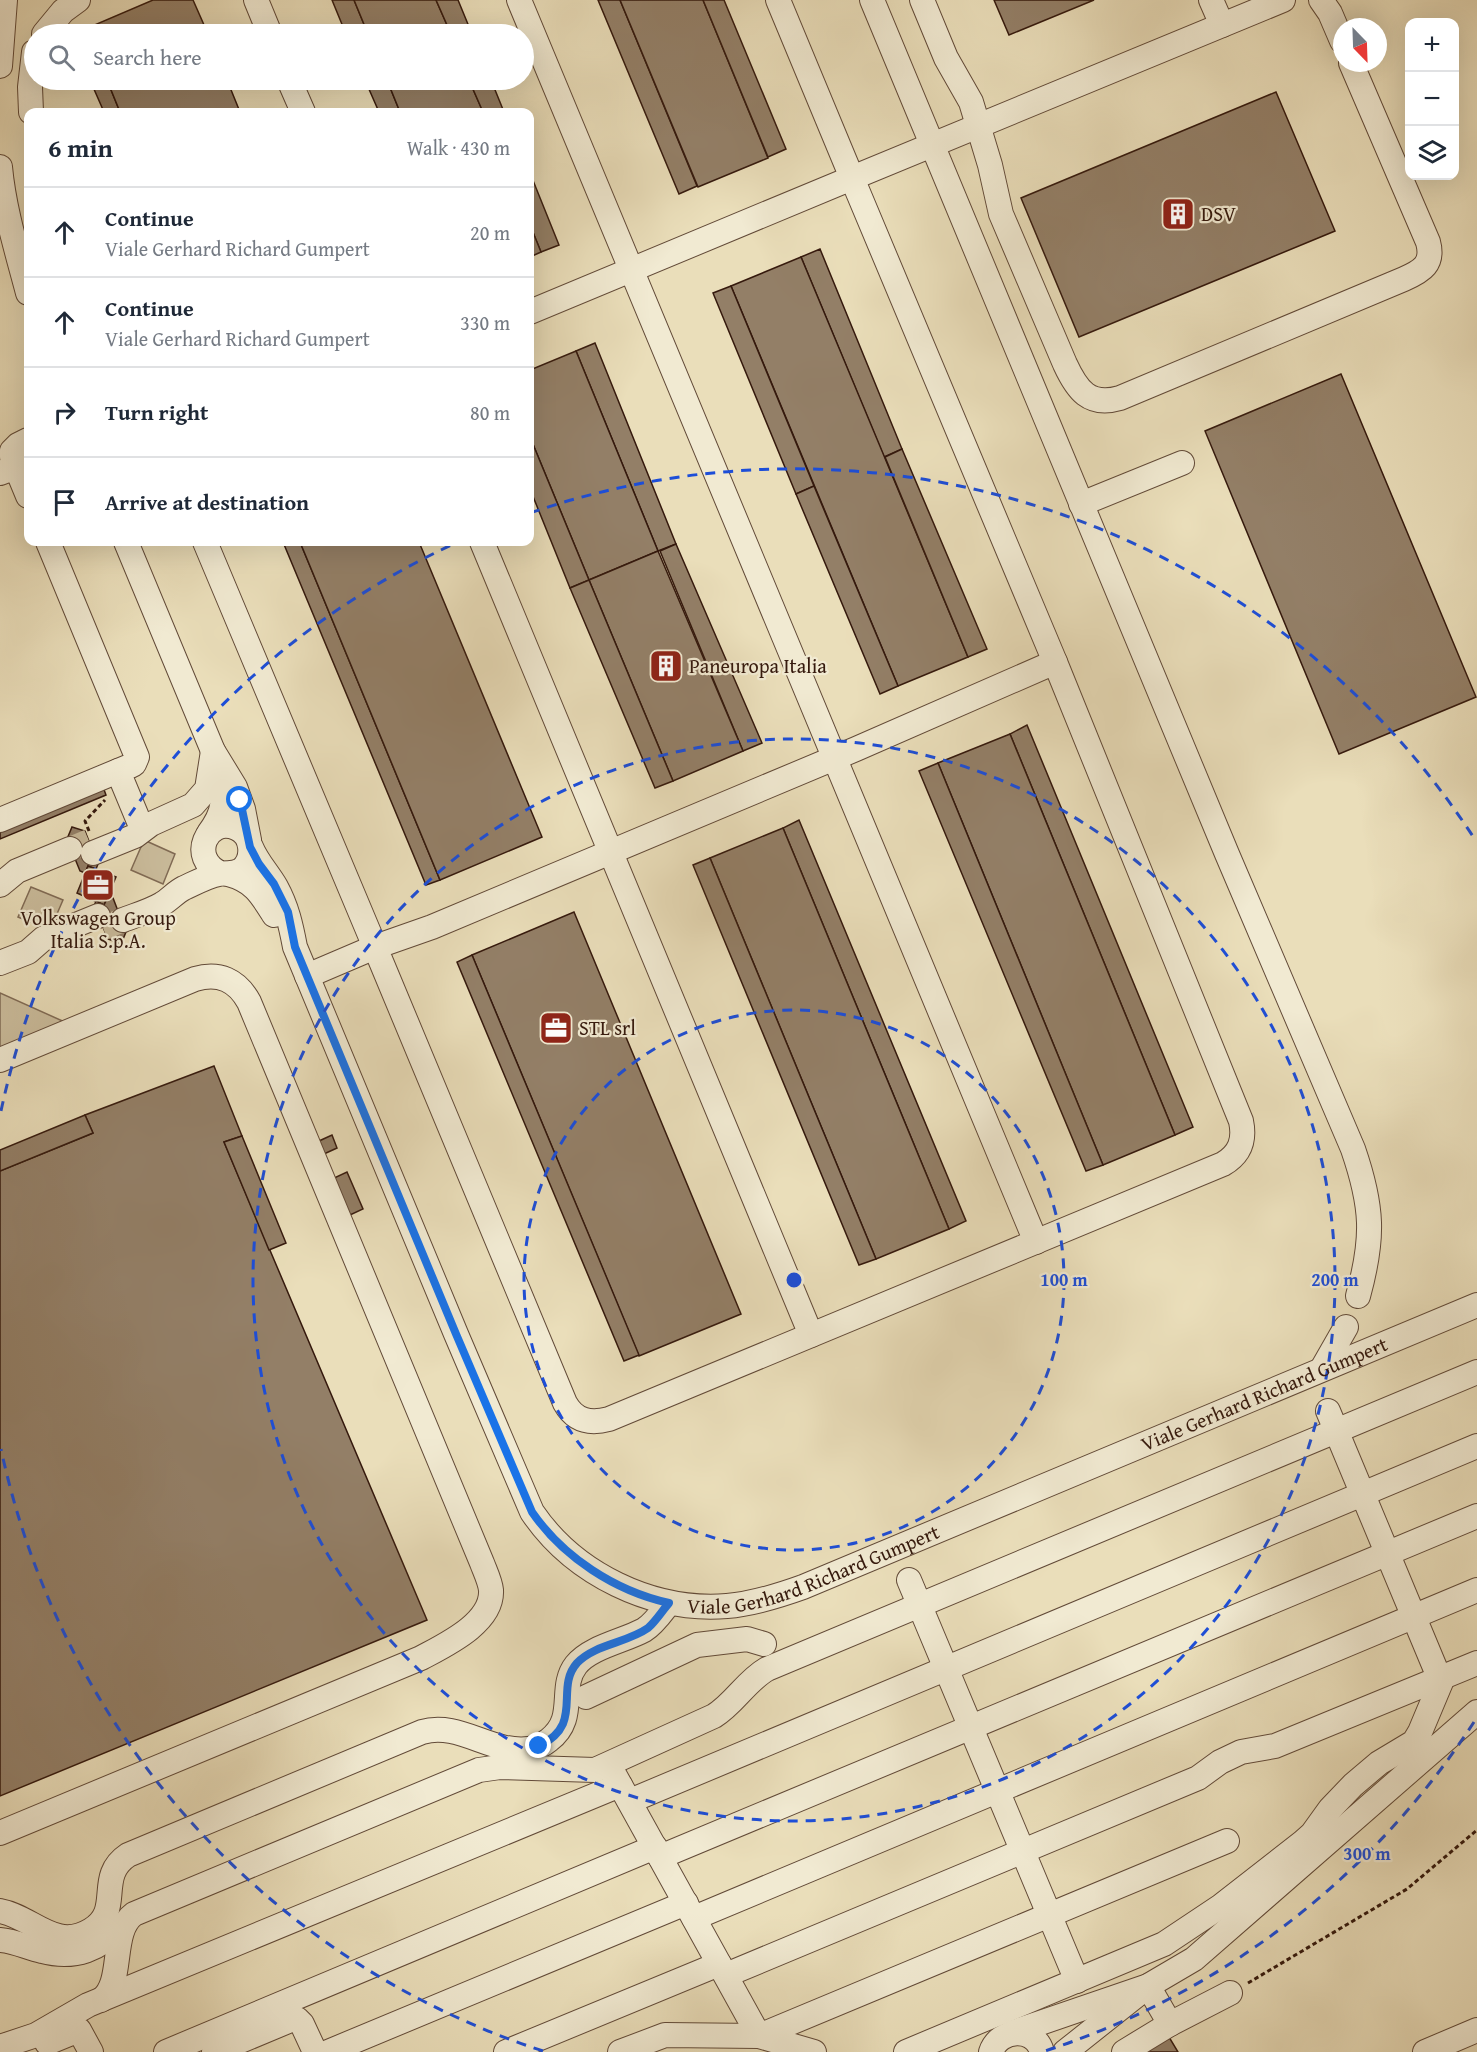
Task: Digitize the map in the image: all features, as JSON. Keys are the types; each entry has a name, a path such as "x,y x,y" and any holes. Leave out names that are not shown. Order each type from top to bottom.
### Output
{"street":[{"path":"0,5 4,0"},
{"path":"0,66 4,0"},
{"path":"52,24 63,11 78,0"},
{"path":"256,0 266,24"},
{"path":"519,0 529,24"},
{"path":"207,546 565,1403 574,1415 589,1422 609,1419 1223,1164 1237,1153 1243,1137 1241,1121 1055,662 778,0"},
{"path":"872,0 1359,1167 1368,1203 1370,1227 1369,1249 1359,1296"},
{"path":"922,0 946,58 971,102 990,165 1000,214 1068,370 1084,394 1101,402 1110,401 1404,279 1424,267 1429,260 1428,242 1355,72"},
{"path":"1212,0 1222,25"},
{"path":"534,310 1283,0"},
{"path":"1321,0 1333,20"},
{"path":"534,36 1036,1242"},
{"path":"30,90 32,108"},
{"path":"293,90 301,108"},
{"path":"0,167 10,227 24,278"},
{"path":"0,248 24,304"},
{"path":"24,442 12,451 8,470 24,491"},
{"path":"1081,504 1182,463"},
{"path":"0,820 134,764 136,753 50,546"},
{"name":"Viale Gerhard Richard Gumpert","path":"128,546 213,751 236,787 250,843 259,864 274,884 288,912 295,947"},
{"path":"484,546 811,1335"},
{"path":"307,975 432,927 1055,662"},
{"path":"0,885 17,871 135,836 145,824 193,805 203,795 209,782 213,751"},
{"name":"Viale Gerhard Richard Gumpert","path":"209,833 220,818 222,810 221,790 213,751"},
{"path":"118,771 145,824"},
{"path":"0,963 28,952 44,938 162,904 181,889 243,868 250,855 250,843 244,833 231,826 209,833 202,848 203,856 212,870 224,874"},
{"name":"Viale Gerhard Richard Gumpert","path":"224,874 247,881 259,891 295,947 532,1512 551,1537 597,1572 618,1585 640,1594 669,1603 702,1607 750,1603 784,1594 1477,1305"},
{"path":"0,1060 195,979 205,976 219,977 238,987 249,1002 482,1563 491,1590 489,1604 479,1619 454,1640 421,1658 0,1833"},
{"path":"1322,1369 1346,1327"},
{"path":"620,1784 726,1707 760,1673 920,1605 1332,1421 1477,1372"},
{"path":"906,2052 1147,1951 1184,1932 1303,1842 1353,1785 1379,1763 1414,1742 1441,1686 1440,1678 1332,1421"},
{"path":"101,2000 620,1784 946,1668 1477,1446"},
{"path":"166,2052 657,1852 971,1728 1477,1516"},
{"path":"909,1580 1077,1981"},
{"path":"214,2052 293,2019 297,2019 302,2024 318,2051 690,1911 998,1791 1477,1590"},
{"path":"0,1911 52,1935 68,1937 85,1934 105,1917 109,1904 112,1872 128,1855 422,1732 432,1729 451,1730 511,1749 530,1749 539,1746 553,1737 564,1724 570,1677 577,1663 588,1655 645,1629 669,1603"},
{"path":"586,1697 697,1645 747,1639 776,1648 796,1649 823,1646"},
{"path":"726,1707 764,1644"},
{"path":"506,2052 723,1970 1023,1851 1198,1779 1220,1762 1241,1752 1275,1746 1477,1663"},
{"path":"1065,2052 1148,1986 1194,1959 1477,1712"},
{"path":"0,1940 42,1951 69,1955 98,1946 106,1941 134,1914 479,1770 500,1767 595,1770 620,1784 759,2036"},
{"path":"759,2036 1227,1841"},
{"path":"26,2052 75,2022 110,1990 124,1925"},
{"path":"1148,1986 1170,2024"},
{"path":"991,2052 996,2041 1011,2033 1148,1986"},
{"path":"1124,2052 1170,2024 1230,1993"},
{"path":"0,2047 75,2022"},
{"path":"75,2022 91,2052"},
{"path":"1425,2052 1477,2030"},
{"path":"1011,2033 1020,2032 1028,2035 1035,2040 1042,2052"},
{"path":"620,2052 665,2035 759,2036 814,2052"}],"path":[{"path":"1230,1993 1407,1890 1477,1830"}],"shaded area":[{"path":"144,840 175,854 163,884 131,870"},
{"path":"31,887 63,900 50,930 18,917"},
{"path":"0,993 67,1023 0,1051"}],"building":[{"path":"153,0 193,0 204,24 97,24"},
{"path":"332,0 354,0 364,24 342,24"},
{"path":"354,0 436,0 447,24 364,24"},
{"path":"436,0 458,0 468,24 447,24"},
{"path":"598,0 620,0 697,186 679,194"},
{"path":"620,0 703,0 768,158 698,187"},
{"path":"703,0 724,0 786,149 768,157"},
{"path":"994,0 1094,0 1009,35"},
{"path":"94,90 111,90 118,108 102,108"},
{"path":"111,90 231,90 238,108 118,108"},
{"path":"369,90 391,90 398,108 377,108"},
{"path":"391,90 473,90 481,108 398,108"},
{"path":"473,90 495,90 502,108 481,108"},
{"name":"DSV","path":"1276,92 1335,231 1079,337 1021,198"},
{"path":"534,183 559,245 541,252 534,235"},
{"path":"534,235 541,252 534,255"},
{"path":"820,249 902,449 884,457 801,257"},
{"path":"801,257 968,657 898,686 731,286"},
{"path":"731,286 814,486 796,494 713,293"},
{"path":"595,343 676,544 658,551 576,351"},
{"path":"576,351 658,551 589,580 534,447 534,368"},
{"path":"1341,374 1476,697 1339,754 1205,431"},
{"path":"534,447 589,580 570,588 534,499"},
{"path":"902,449 987,649 968,657 885,457"},
{"path":"814,486 898,686 880,694 796,494"},
{"path":"676,544 762,743 743,751 660,551"},
{"path":"285,546 302,546 440,880 426,885"},
{"path":"302,546 421,546 542,837 440,880"},
{"name":"Paneuropa Italia","path":"658,551 743,751 673,781 589,580"},
{"path":"589,580 673,781 655,788 570,588"},
{"path":"1027,725 1193,1127 1175,1135 1010,734"},
{"path":"1010,734 1175,1135 1103,1165 938,763"},
{"path":"938,763 1103,1165 1086,1171 919,771"},
{"path":"103,787 106,795 0,839 0,830"},
{"path":"799,820 966,1221 949,1229 783,828"},
{"path":"72,827 85,831 98,864 96,869 88,866 85,873 80,871 67,839"},
{"path":"783,828 949,1229 876,1259 710,858"},
{"path":"710,858 876,1259 859,1265 693,865"},
{"path":"88,866 116,877 104,905 77,893"},
{"path":"108,897 113,898 126,932 121,944 108,939 94,906 96,901 104,905"},
{"path":"574,912 741,1314 639,1356 472,955"},
{"path":"472,955 639,1355 624,1361 457,962"},
{"path":"214,1066 242,1136 224,1142 427,1620 0,1796 0,1171 93,1133 85,1115"},
{"path":"85,1115 93,1133 0,1171 0,1150"},
{"path":"332,1135 337,1148 324,1154 319,1141"},
{"path":"242,1136 286,1243 269,1250 224,1142"},
{"path":"347,1172 363,1209 350,1215 334,1178"},
{"path":"1166,2032 1178,2052 1133,2052"}],"tunnel":[{"path":"70,849 89,841"},
{"path":"103,928 123,920"}],"place":[{"name":"DSV","path":"1178,214"},
{"name":"Paneuropa Italia","path":"666,666"},
{"name":"Volkswagen Group Italia S.p.A.","path":"98,885"},
{"name":"STL srl","path":"556,1028"}],"route":[{"path":"240,800 250,847 274,884 288,912 295,947 532,1512 551,1537 597,1572 618,1585 669,1603 650,1626 588,1655 577,1663 570,1677 564,1724 553,1737 539,1746"}]}
